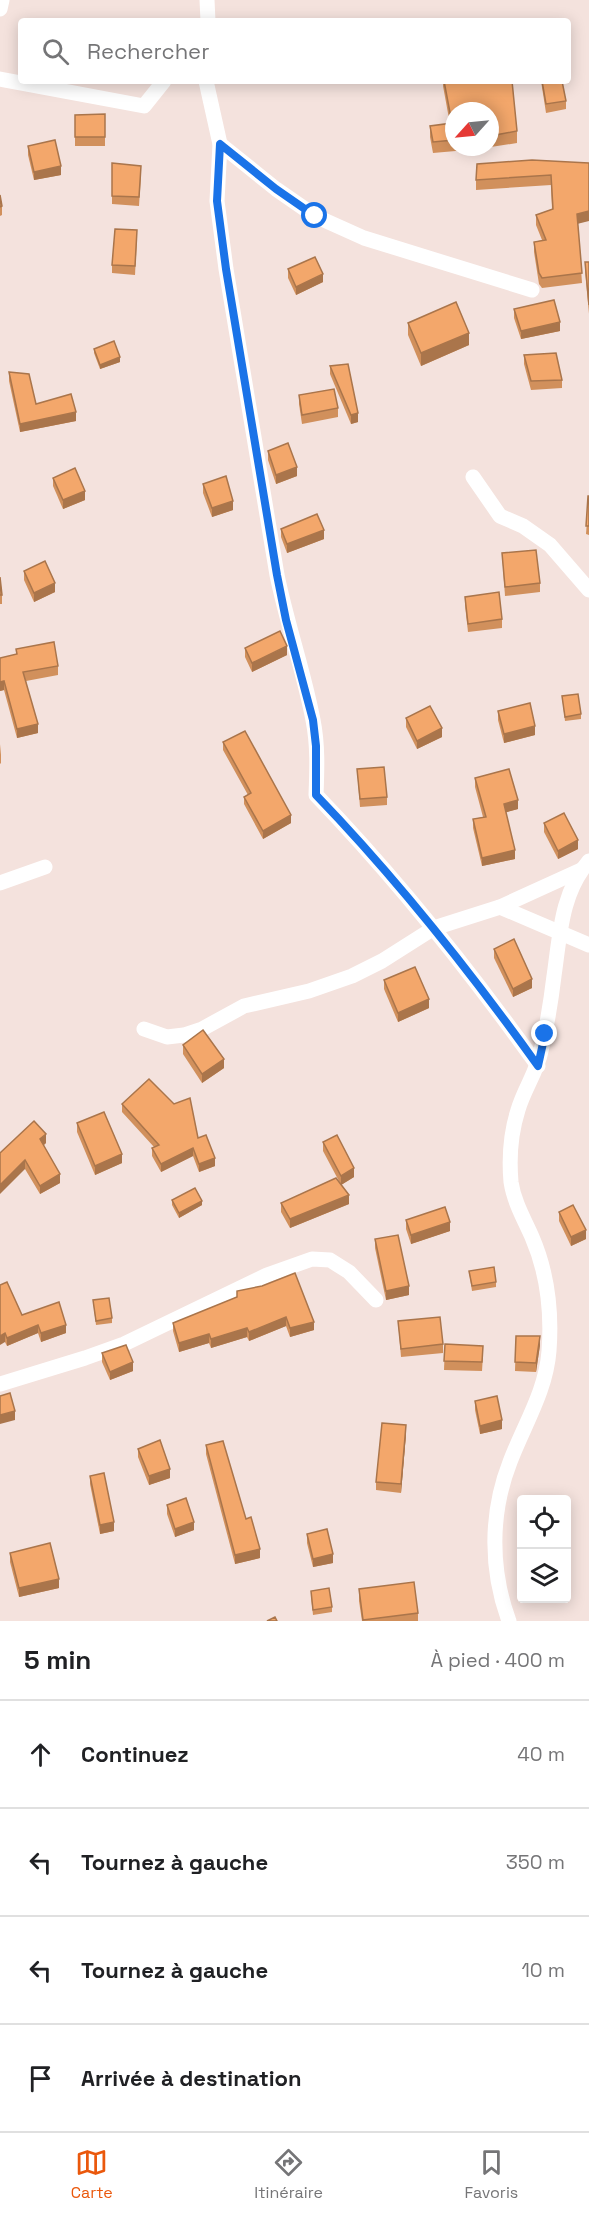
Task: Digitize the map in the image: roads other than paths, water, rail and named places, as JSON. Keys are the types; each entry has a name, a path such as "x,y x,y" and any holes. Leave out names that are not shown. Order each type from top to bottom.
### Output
{"street":[{"path":"0,9 2,0"},
{"path":"207,0 208,18"},
{"path":"0,79 18,82"},
{"path":"27,84 144,106 162,84"},
{"path":"207,84 220,144 217,201 226,269 277,575 286,620 313,720 316,746 316,795 434,928 538,1066"},
{"path":"220,144 276,189 315,216 364,238 532,290"},
{"path":"473,477 500,516 523,526 550,545 589,590"},
{"path":"144,1029 167,1037 184,1035 202,1029 244,1006 309,991 352,976 382,961 434,928 500,907 585,865"},
{"path":"509,1621 501,1601 494,1552 498,1506 502,1483 510,1461 539,1396 548,1362 551,1324 550,1294 541,1261 520,1213 511,1183 511,1149 518,1109 538,1066 552,992 559,932 571,889 585,865"},
{"path":"0,883 45,867"},
{"path":"500,907 589,945"},
{"path":"0,1384 124,1344 267,1275 312,1259 330,1260 349,1272 376,1300"}]}
